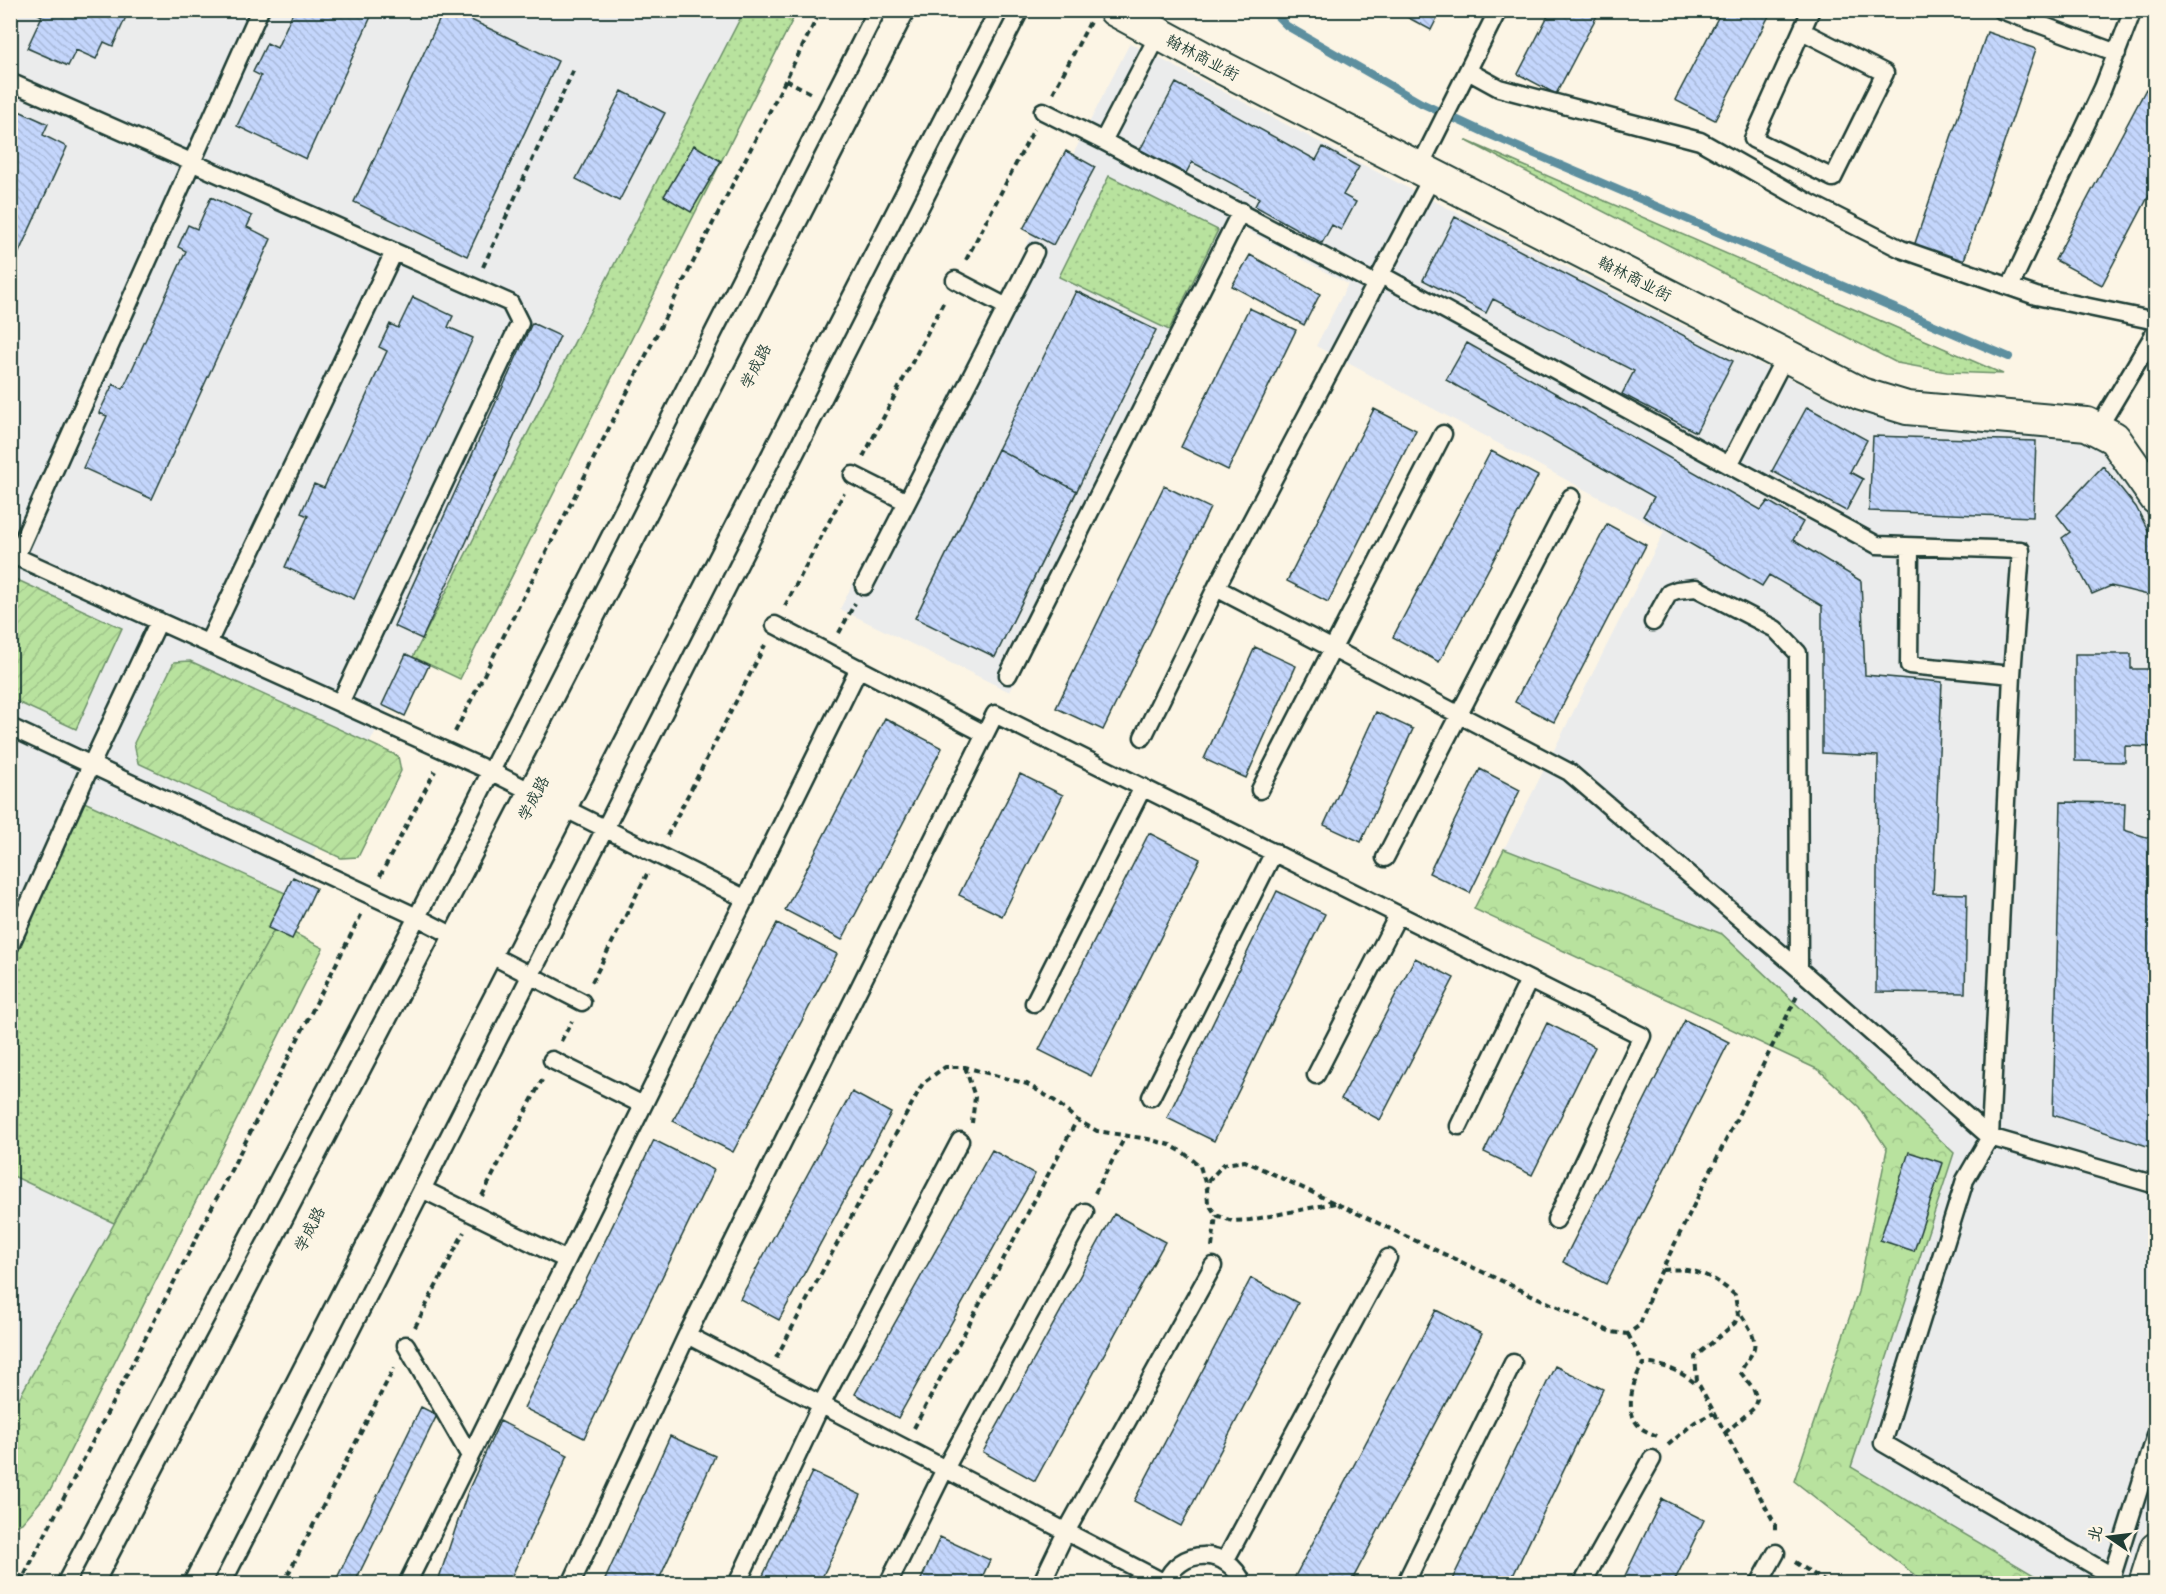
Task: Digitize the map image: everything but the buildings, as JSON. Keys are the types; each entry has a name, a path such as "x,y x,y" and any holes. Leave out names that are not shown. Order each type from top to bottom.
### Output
{"main road":[{"name":"学成路","path":"548,799 937,10"},
{"name":"学成路","path":"161,1584 473,945 548,799 968,10"},
{"name":"学成路","path":"125,1584 473,945"}],"street":[{"name":"翰林商业街","path":"1105,12 1158,34 1786,355 1808,369 1861,394 1907,408 2087,424 2114,438 2156,498"},
{"path":"2145,1584 2156,1549"}],"lane":[{"path":"260,10 13,555 446,750 746,899"},
{"path":"65,1584 417,917 877,10"},
{"path":"222,1584 1020,10"},
{"path":"1143,737 1216,588 1379,280 1426,172 1441,124 1498,10"},
{"path":"1742,164 1811,10"},
{"path":"2001,10 2117,53"},
{"path":"2010,287 2103,88 2133,10"},
{"path":"1753,139 1833,178 1885,73 1802,31"},
{"path":"1103,141 1158,34"},
{"path":"1468,71 1499,88 1700,141 1806,201 1901,249 2036,296 2156,321"},
{"path":"10,82 510,303 520,323 340,703"},
{"path":"1043,111 1379,280 1877,545 1910,548 2021,550 2012,675 1990,1137 1965,1180 1883,1443 2112,1576 2156,1435"},
{"path":"1008,675 1241,211"},
{"path":"208,643 394,252"},
{"path":"864,586 1035,252"},
{"path":"955,280 1007,307"},
{"path":"2097,430 2156,331"},
{"path":"1729,465 1786,355"},
{"path":"1260,790 1443,434"},
{"path":"854,475 907,502"},
{"path":"1385,858 1571,497"},
{"path":"1910,548 1909,665 2012,675"},
{"path":"1216,588 1569,772 1990,1137 2156,1185"},
{"path":"1653,622 1669,593 1696,588 1775,629 1798,653 1803,973"},
{"path":"10,946 159,621"},
{"path":"775,625 985,734"},
{"path":"407,1584 859,668"},
{"path":"571,1584 687,1335 995,714 1642,1036 1556,1220"},
{"path":"10,727 417,917 582,1002"},
{"path":"1034,1003 1143,787"},
{"path":"1151,1097 1274,852"},
{"path":"1316,1075 1398,915"},
{"path":"1458,1126 1529,980"},
{"path":"552,1060 643,1105"},
{"path":"737,1584 821,1405 960,1141"},
{"path":"422,1189 567,1260"},
{"path":"888,1584 945,1469 1085,1212"},
{"path":"1225,1561 1388,1258"},
{"path":"1041,1584 1066,1532 1213,1266"},
{"path":"687,1335 1165,1583 1168,1574 1178,1564 1191,1557 1205,1555 1231,1565 1243,1584"},
{"path":"406,1345 470,1456"},
{"path":"1405,1584 1513,1363"},
{"path":"1582,1584 1652,1459"},
{"path":"1759,1584 1776,1553"}],"path":[{"path":"20,1584 821,10"},
{"path":"283,1584 775,625 1043,111 1105,12"},
{"path":"474,287 575,67"},
{"path":"829,653 864,586"},
{"path":"1335,1203 1250,1220 1232,1221 1216,1215 1208,1203 1207,1190 1209,1180 1224,1164 1245,1161 1335,1203 1611,1332 1628,1334 1640,1325 1652,1290 1803,973"},
{"path":"960,1141 971,1124 975,1096 965,1067"},
{"path":"904,1448 1077,1120"},
{"path":"1085,1212 1125,1137"},
{"path":"1213,1266 1212,1251 1216,1215"},
{"path":"1662,1270 1680,1268 1717,1280 1735,1295 1736,1323 1695,1357 1697,1381 1775,1524 1776,1553 1807,1569 1829,1584"},
{"path":"1725,1433 1754,1408 1757,1399 1753,1388 1741,1373 1743,1365 1754,1349 1754,1340 1748,1324 1737,1309"},
{"path":"1628,1334 1642,1364"},
{"path":"1642,1364 1654,1363 1670,1369 1689,1378 1700,1387"},
{"path":"1642,1364 1636,1376 1632,1394 1632,1416 1639,1426 1671,1442"},
{"path":"1652,1459 1695,1422 1714,1413"},
{"path":"10,1571 37,1584"}],"shaded area":[{"path":"11,11 744,11 274,930 11,1413"},
{"path":"1130,43 1402,185 1860,414 2067,434 2095,445 2137,487 2156,517 2156,1495 2130,1583 2047,1583 1851,1467 1953,1153 1722,934 1504,849 1664,532 1316,346 1348,284 1241,227 1010,692 840,609"}],"green space":[{"path":"744,11 797,11 460,679 413,657"},
{"path":"1465,140 2003,374 1947,372 1897,363"},
{"path":"1109,176 1218,230 1169,330 1059,277"},
{"path":"11,577 122,628 76,729 11,699"},
{"path":"190,661 398,756 401,771 358,857 341,858 138,763 134,743 174,662"},
{"path":"82,801 285,893 274,930 114,1223 11,1175 11,960"},
{"path":"1504,849 1722,934 1954,1153 1851,1467 2047,1583 1925,1583 1794,1481 1858,1292 1887,1149 1859,1107 1819,1070 1474,909"},
{"path":"274,930 294,933 323,948 51,1489 22,1523 11,1528 11,1413"}],"waterway":[{"path":"1271,10 1287,26 1421,103 1488,134 2009,357"}]}
